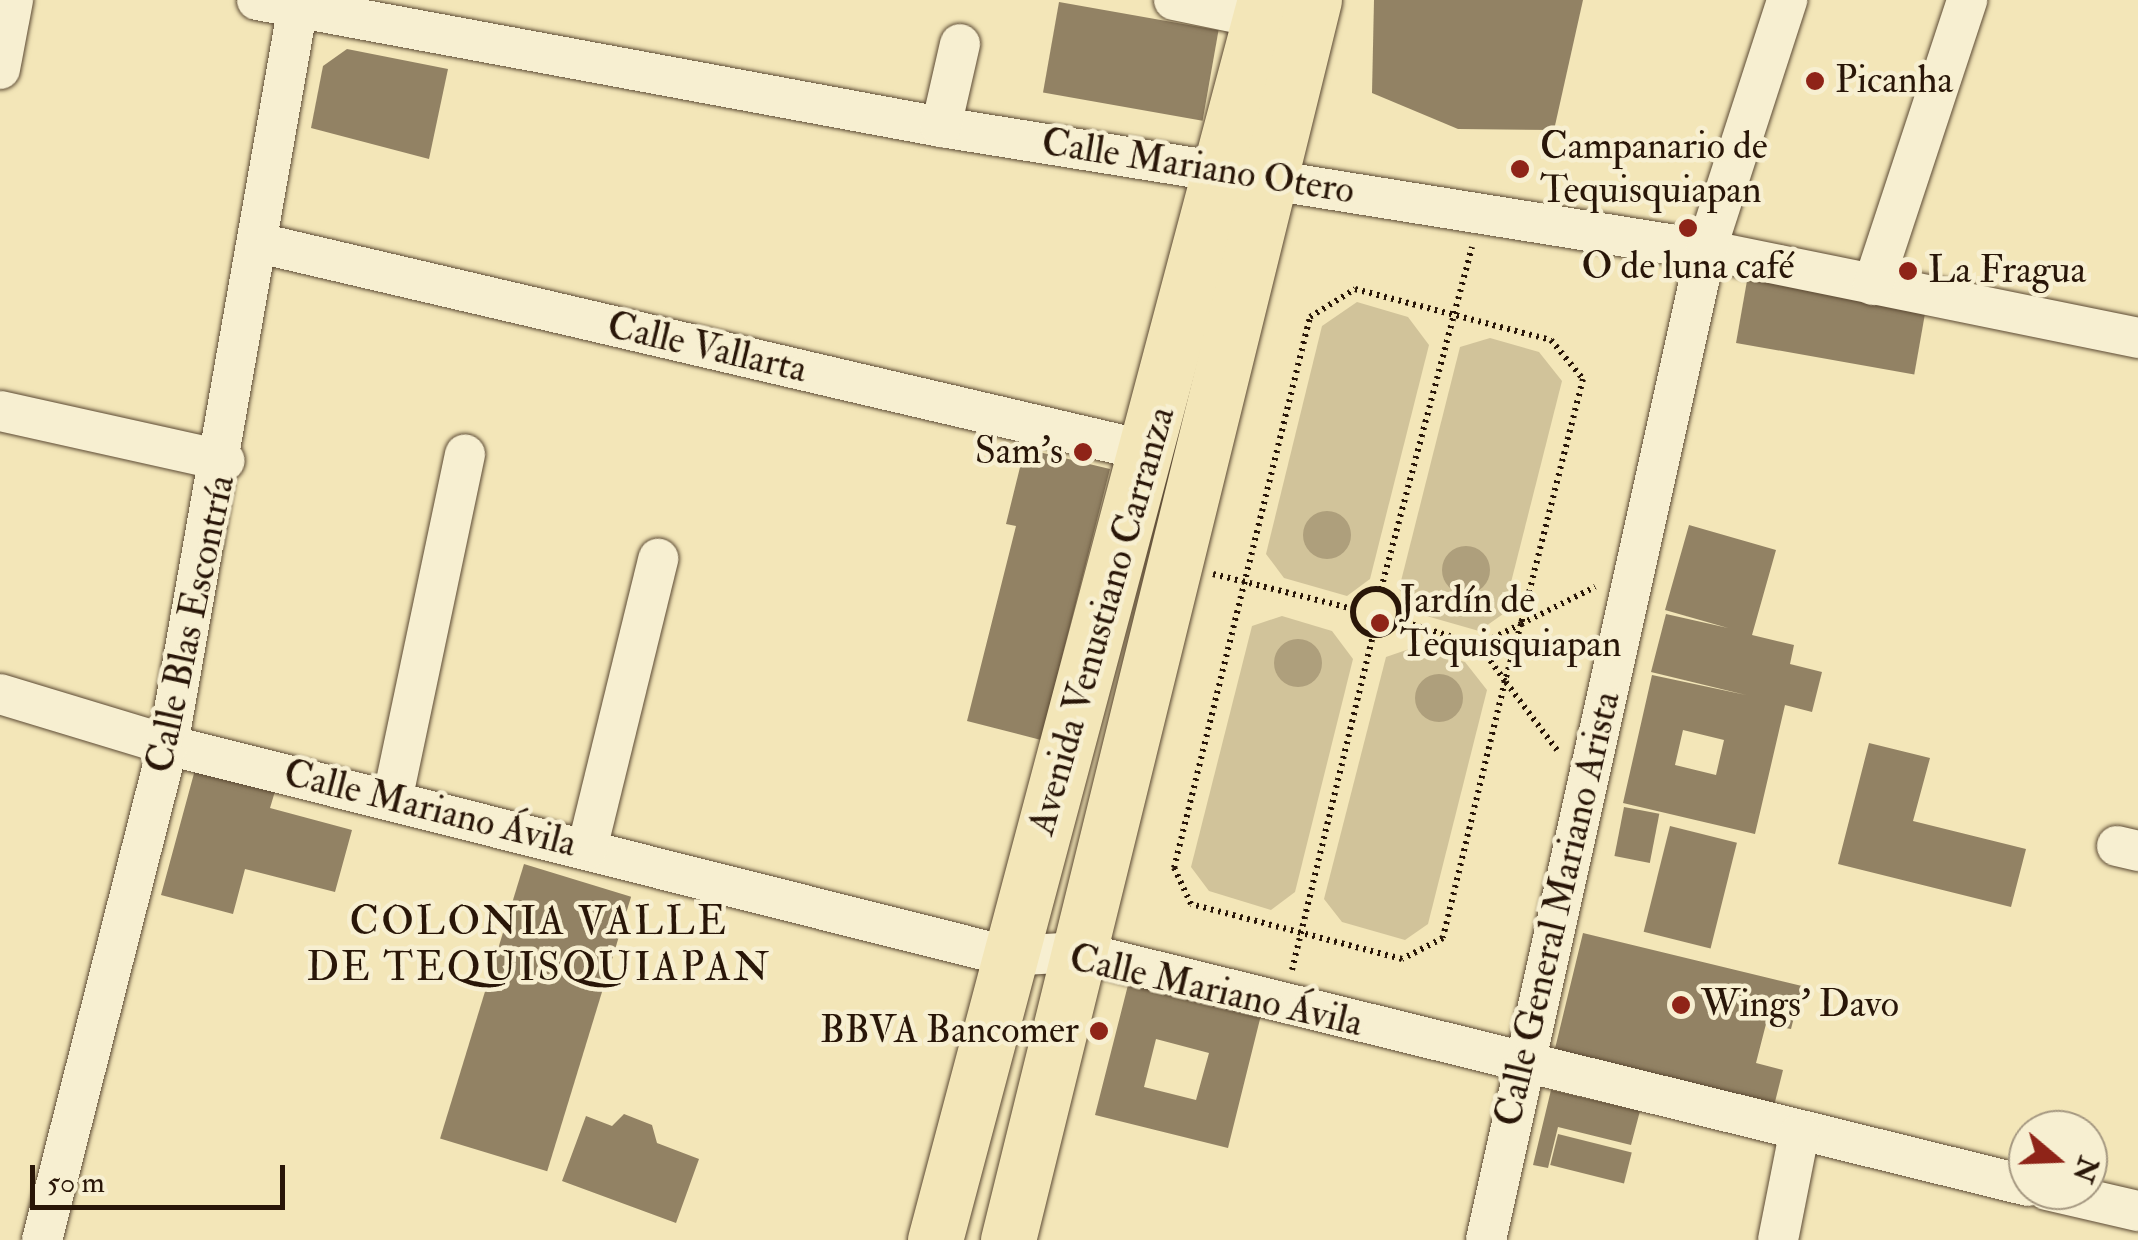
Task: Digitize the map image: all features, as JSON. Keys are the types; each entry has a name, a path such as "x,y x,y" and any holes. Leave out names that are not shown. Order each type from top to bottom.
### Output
{"main road":[{"name":"Avenida Venustiano Carranza","path":"935,1240 1008,956 1152,452 1246,174 1314,0"},
{"name":"Avenida Venustiano Carranza","path":"1008,1240 1174,565 1246,174 1263,9"}],"street":[{"path":"0,69 13,0"},
{"name":"Calle Mariano Otero","path":"258,0 298,4 941,127 1706,250 2138,338"},
{"path":"1174,0 1263,9"},
{"name":"Calle General Mariano Arista","path":"1486,1240 1706,250 1787,0"},
{"path":"1874,285 1967,0"},
{"name":"Calle Blas Escontría","path":"42,1240 168,745 225,461 263,244 298,4"},
{"path":"941,127 960,44"},
{"name":"Calle Vallarta","path":"263,244 1152,452"},
{"path":"0,412 225,461"},
{"path":"393,796 465,454"},
{"path":"587,850 658,559"},
{"name":"Calle Mariano Ávila","path":"0,694 168,745 393,796 587,850 1008,956 1079,952 1799,1134 2008,1181"},
{"path":"1778,1240 1799,1134"},
{"path":"2108,1204 2138,1211"}],"path":[{"path":"1381,589 1481,215"},
{"path":"1355,289 1453,318 1552,340 1583,380 1443,938 1402,960 1191,904 1174,868 1310,317 1355,289"},
{"path":"1174,565 1352,609"},
{"path":"1480,645 1635,567"},
{"path":"1374,636 1357,627 1352,609 1362,593 1381,589"},
{"path":"1381,589 1398,604 1398,620"},
{"path":"1284,1004 1374,636 1398,620"},
{"path":"1398,620 1480,645 1586,787"}],"shaded area":[{"path":"1357,302 1408,317 1429,345 1370,579 1347,596 1284,578 1266,554 1322,326"},
{"path":"1490,338 1539,352 1562,381 1503,614 1479,631 1416,613 1399,589 1460,347"},
{"path":"1327,511 1344,518 1351,535 1344,552 1327,559 1310,552 1303,535 1310,518"},
{"path":"1466,546 1483,553 1490,570 1483,587 1466,594 1449,587 1442,570 1449,553"},
{"path":"1282,616 1332,631 1353,659 1295,892 1271,910 1209,891 1191,867 1252,626"},
{"path":"1298,639 1315,646 1322,663 1315,680 1298,687 1281,680 1274,663 1281,646"},
{"path":"1415,647 1465,662 1487,690 1428,924 1405,940 1342,922 1324,899 1386,657"},
{"path":"1439,674 1456,681 1463,698 1456,715 1439,722 1422,715 1415,698 1422,681"}],"building":[{"path":"1374,0 1583,0 1554,130 1458,129 1372,93"},
{"path":"1059,2 1219,30 1203,121 1043,93"},
{"path":"347,49 448,69 429,159 311,128 323,66"},
{"path":"1748,275 1926,306 1914,374 1736,343"},
{"path":"1039,452 1110,469 1041,740 967,721 1016,526 1006,524 1023,455"},
{"path":"1689,525 1776,550 1752,635 1794,645 1790,664 1822,672 1812,712 1785,705 1755,834 1623,803 1652,675 1746,695 1651,672 1666,614 1728,628 1665,610","holes":["1683,730 1724,740 1716,775 1675,765"]},
{"path":"1869,743 1930,758 1913,821 2026,849 2011,907 1838,864"},
{"path":"196,766 276,788 270,808 352,830 335,892 245,869 233,914 161,895"},
{"path":"1624,807 1659,814 1650,863 1614,856"},
{"path":"1670,826 1737,843 1711,948 1644,932"},
{"path":"524,864 631,897 547,1171 440,1138"},
{"name":"Wings' Davo","path":"1583,933 1802,986 1791,1029 1766,1024 1756,1063 1783,1070 1772,1114 1552,1061"},
{"path":"1129,981 1261,1015 1228,1148 1095,1115","holes":["1156,1039 1209,1053 1196,1100 1144,1087"]},
{"path":"1551,1090 1640,1111 1631,1145 1558,1127 1548,1168 1533,1165"},
{"path":"624,1114 652,1125 657,1143 699,1159 676,1223 562,1181 586,1116 612,1126"},
{"path":"1558,1134 1632,1152 1624,1183 1550,1165"}],"place":[{"name":"Picanha","path":"1815,81"},
{"name":"Campanario de Tequisquiapan","path":"1520,169"},
{"name":"O de luna café","path":"1688,228"},
{"name":"La Fragua","path":"1908,271"},
{"name":"Sam's","path":"1083,452"},
{"name":"Jardín de Tequisquiapan","path":"1380,623"},
{"name":"Wings' Davo","path":"1681,1005"},
{"name":"BBVA Bancomer","path":"1099,1031"}],"district":[{"name":"COLONIA VALLE DE TEQUISQUIAPAN","path":"539,945"}]}
